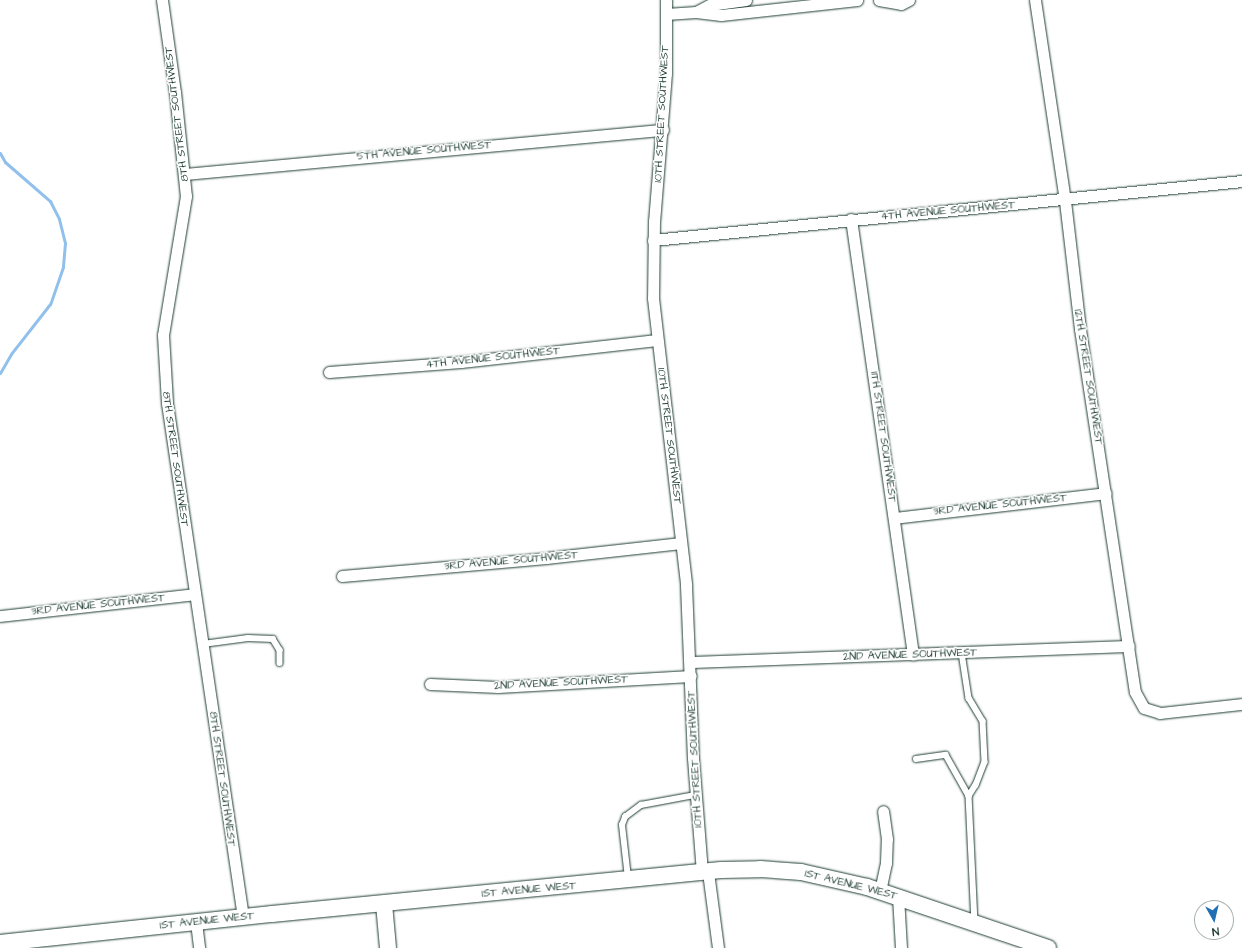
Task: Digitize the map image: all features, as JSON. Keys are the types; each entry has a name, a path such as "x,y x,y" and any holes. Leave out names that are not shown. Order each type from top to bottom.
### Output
{"street":[{"name":"8TH STREET SOUTHWEST","path":"162,0 185,174 186,196 168,295 163,356 173,455 203,644 243,917"},
{"name":"10TH STREET SOUTHWEST","path":"666,0 663,130 653,240 657,340 681,543 691,662 695,796 705,872 718,948"},
{"path":"696,12 709,5 746,0"},
{"path":"666,14 696,12 721,16 857,0"},
{"path":"879,0 901,4 909,0"},
{"name":"12TH STREET SOUTHWEST","path":"1034,0 1065,201 1080,329 1135,692 1140,704 1152,712 1160,713 1242,704"},
{"name":"5TH AVENUE SOUTHWEST","path":"185,174 663,130"},
{"name":"4TH AVENUE SOUTHWEST","path":"653,240 851,219 1065,201 1242,181"},
{"name":"11TH STREET SOUTHWEST","path":"851,219 913,655"},
{"name":"4TH AVENUE SOUTHWEST","path":"329,372 461,362 657,340"},
{"name":"3RD AVENUE SOUTHWEST","path":"894,518 1106,493"},
{"name":"3RD AVENUE SOUTHWEST","path":"342,576 546,558 681,543"},
{"name":"3RD AVENUE SOUTHWEST","path":"0,616 195,594"},
{"name":"2ND AVENUE SOUTHWEST","path":"691,662 1129,646"},
{"name":"2ND AVENUE SOUTHWEST","path":"430,684 505,686 691,676"},
{"path":"880,891 886,863 887,839 883,811"},
{"name":"1ST AVENUE WEST","path":"0,943 26,944 243,917 705,872 760,869 801,872 880,891 1048,948"},
{"path":"898,896 901,948"},
{"path":"384,904 388,948"},
{"path":"196,922 199,948"}],"lane":[{"path":"203,644 248,638 273,639 280,650 280,663"},
{"path":"962,653 970,698 982,721 985,755 985,762 976,785 969,796"},
{"path":"916,759 946,755 969,796 974,922"},
{"path":"628,880 622,825 625,818 641,806 695,796"}],"waterway":[{"path":"0,153 5,162 50,201 59,219 65,243 63,267 50,304 11,354 0,373"}]}
